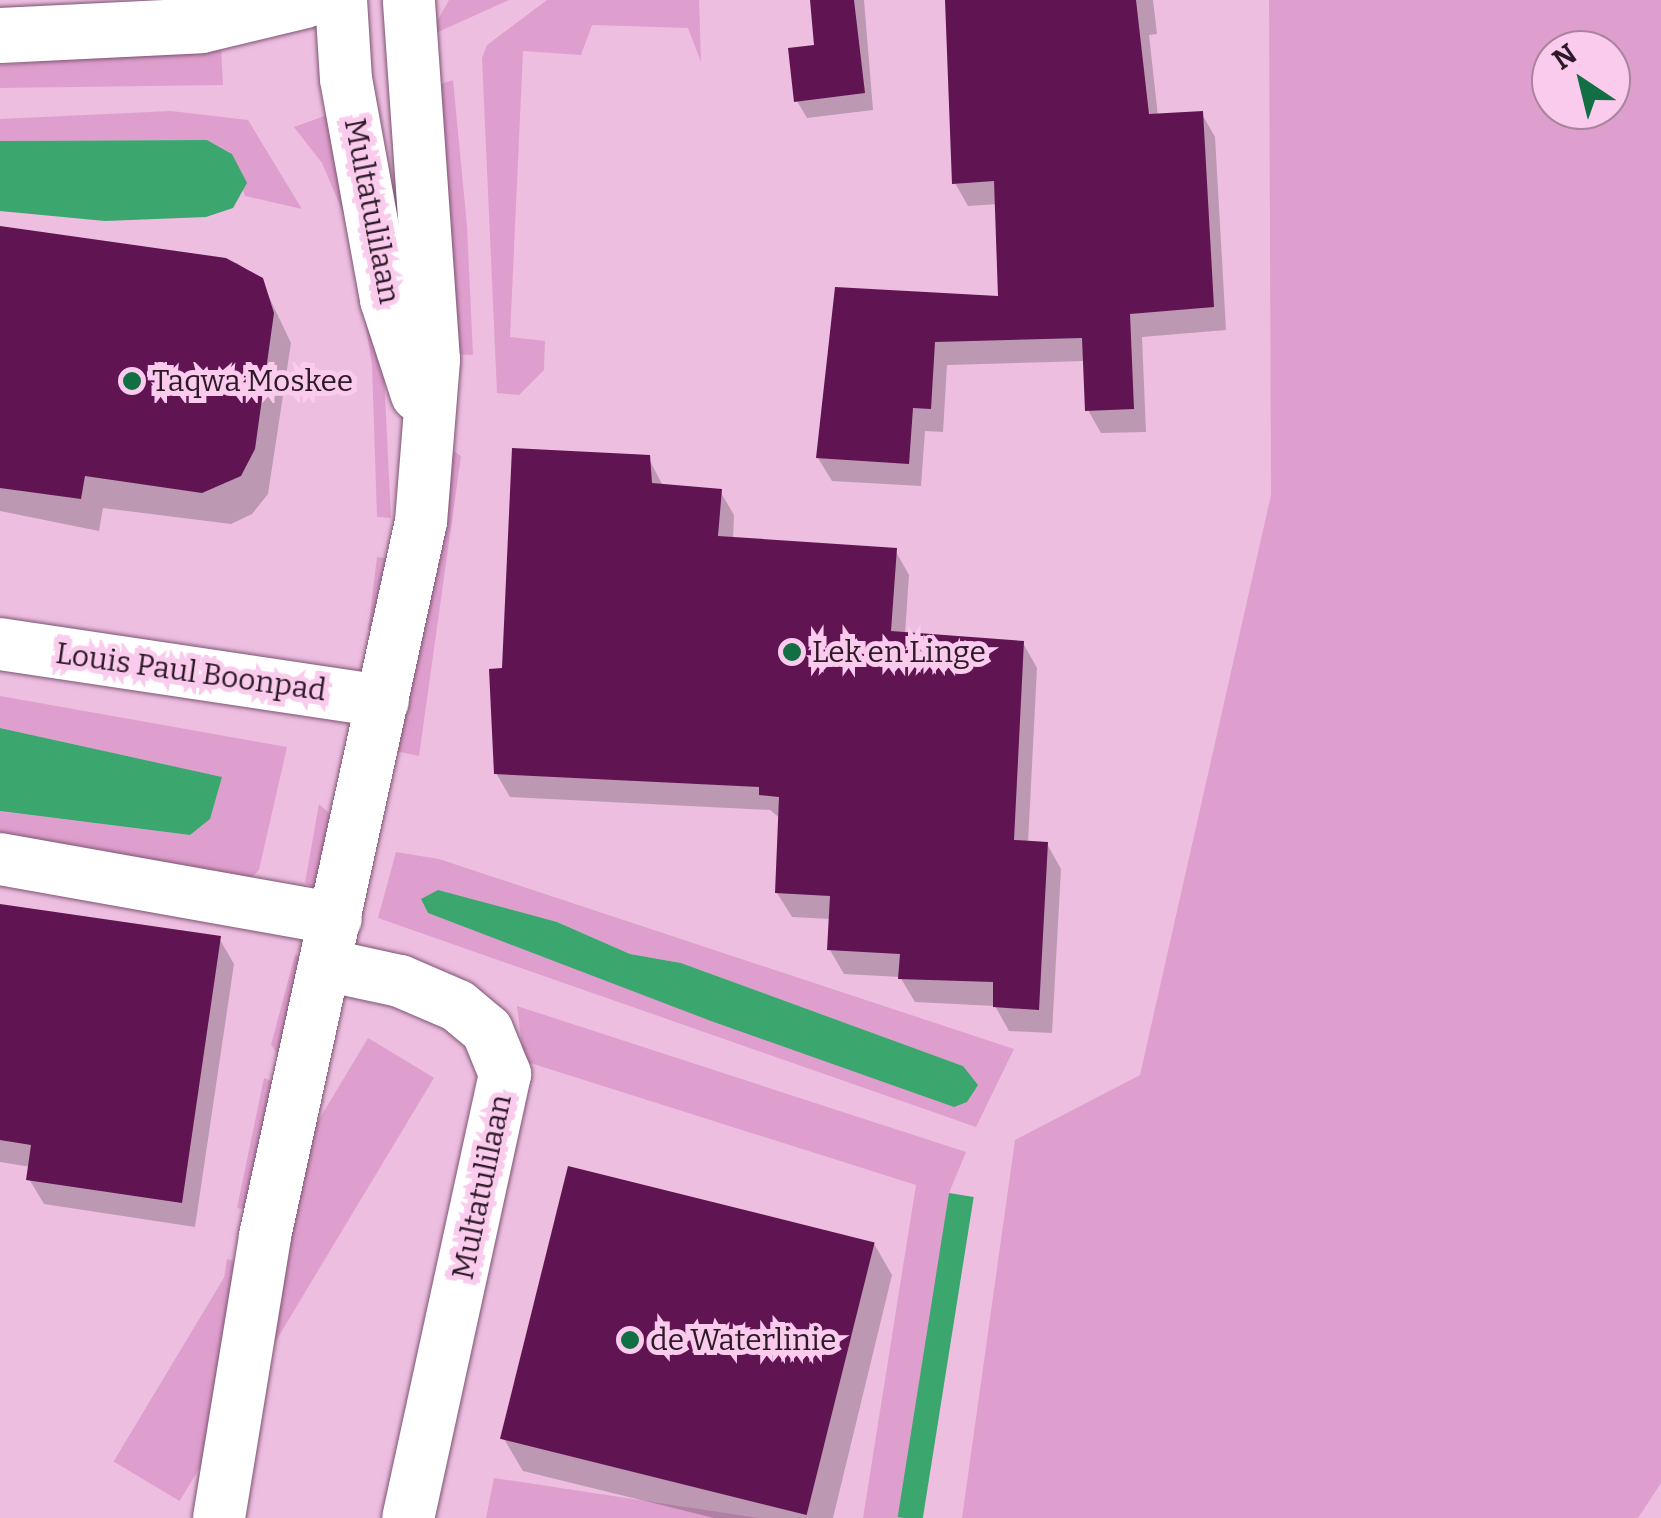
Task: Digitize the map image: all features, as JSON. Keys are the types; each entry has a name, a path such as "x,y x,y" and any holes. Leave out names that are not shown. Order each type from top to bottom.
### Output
{"street":[{"path":"0,35 201,25 305,0"},
{"name":"Multatulilaan","path":"340,0 346,79 386,300 425,418"},
{"name":"Multatulilaan","path":"219,1518 265,1236 421,522 425,418 434,360 410,0"},
{"name":"Louis Paul Boonpad","path":"0,644 383,700"},
{"path":"0,859 331,942"},
{"name":"Multatulilaan","path":"331,942 400,981 458,1006 487,1030 505,1074 408,1518"}],"shaded area":[{"path":"449,0 509,0 429,36"},
{"path":"547,0 699,0 701,62 688,28 592,25 581,55 523,51 510,337 545,341 544,370 519,395 497,393 482,58 487,45"},
{"path":"1269,0 1661,0 1661,1483 1638,1518 962,1518 1015,1140 1140,1075 1271,495"},
{"path":"221,47 223,85 0,88 0,65"},
{"path":"453,80 467,226 473,355 450,354 432,87"},
{"path":"171,111 248,120 302,209 245,196 231,153 207,140 0,141 0,119"},
{"path":"327,115 383,354 391,518 377,517 372,365 351,231 322,163 294,127"},
{"path":"207,140 232,154 247,183 233,208 206,217 105,221 0,211 0,141"},
{"path":"445,445 461,456 419,756 395,751"},
{"path":"377,557 393,559 384,630 368,628"},
{"path":"0,696 287,747 259,870 247,882 0,843 0,811 190,835 221,777 0,728"},
{"path":"0,728 222,777 210,819 190,835 0,811"},
{"path":"319,804 332,816 320,890 305,883"},
{"path":"396,852 439,859 1014,1049 976,1127 378,918","holes":["421,899 557,922 630,954 681,963 963,1066 954,1107 428,913"]},
{"path":"438,890 557,922 630,954 681,963 963,1066 978,1085 967,1102 954,1107 711,1021 428,913 421,899"},
{"path":"295,955 311,960 282,1060 271,1045"},
{"path":"517,1006 966,1152 949,1193 906,1518 863,1518 916,1185 524,1061"},
{"path":"368,1038 434,1078 180,1501 114,1461"},
{"path":"264,1078 276,1083 252,1211 237,1208"},
{"path":"949,1193 974,1197 923,1518 898,1517"},
{"path":"227,1259 246,1265 225,1375 209,1372"},
{"path":"494,1478 758,1518 486,1518"}],"building":[{"path":"810,0 854,0 865,93 794,102 788,48 814,45"},
{"path":"945,0 1136,0 1149,114 1203,111 1214,307 1130,314 1134,409 1085,411 1082,338 935,342 931,409 913,408 909,464 816,458 835,287 998,296 994,181 952,184"},
{"name":"Taqwa Moskee","path":"0,226 226,258 263,278 274,313 255,449 241,476 202,493 85,476 81,499 0,488"},
{"name":"Lek en Linge","path":"512,448 650,455 652,483 722,489 718,536 897,548 891,631 1024,641 1014,840 1048,842 1039,1010 993,1007 993,982 898,979 900,954 827,950 830,896 775,893 779,797 759,795 759,787 494,774 489,669 502,668"},
{"path":"0,904 221,936 182,1203 26,1180 31,1145 0,1140"},
{"path":"568,1166 875,1242 807,1515 500,1439"}],"place":[{"name":"Taqwa Moskee","path":"132,381"},
{"name":"Lek en Linge","path":"792,652"},
{"name":"de Waterlinie","path":"630,1340"}]}
